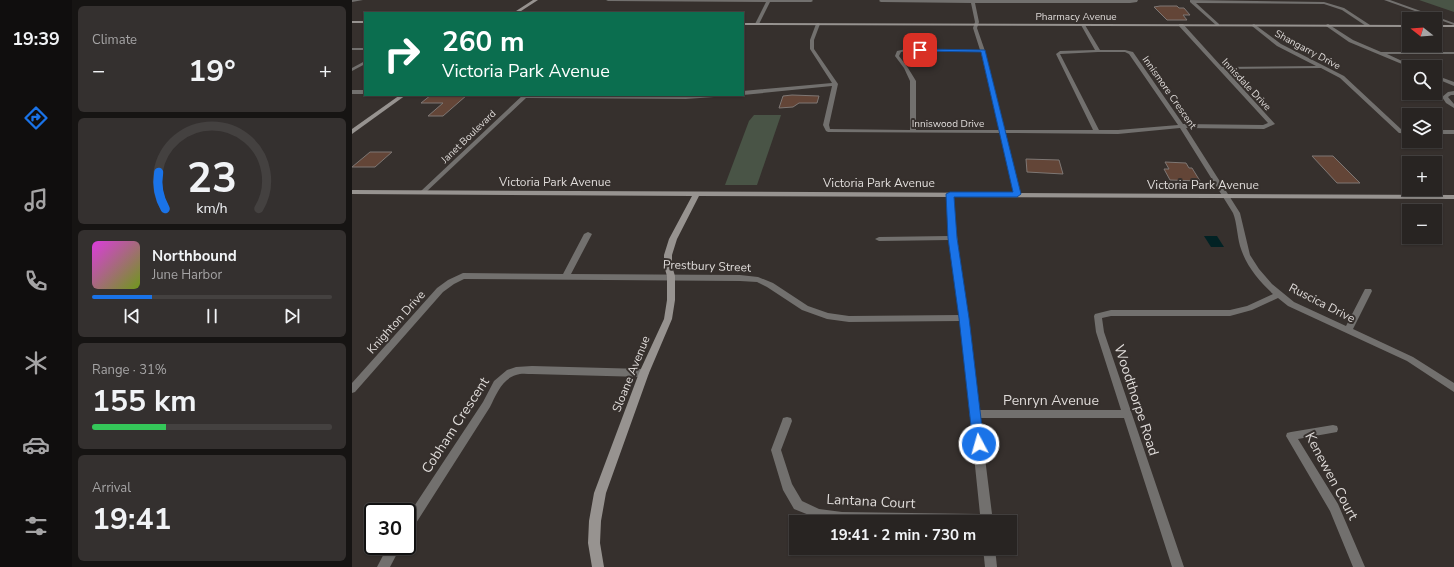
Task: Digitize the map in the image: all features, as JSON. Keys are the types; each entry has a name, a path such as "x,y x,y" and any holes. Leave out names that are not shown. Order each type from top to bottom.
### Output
{"street":[{"path":"352,1 361,0"},
{"path":"517,12 536,0"},
{"path":"608,0 812,1"},
{"path":"881,1 1130,2 1136,0"},
{"path":"1386,0 1454,25"},
{"path":"757,24 768,1"},
{"path":"972,1 977,22 975,28 977,39 983,51 1017,194"},
{"path":"1192,1 1217,25"},
{"path":"1192,1 1324,3 1343,9 1368,25"},
{"path":"523,12 528,8 528,6"},
{"path":"352,22 364,22"},
{"name":"Pharmacy Avenue","path":"744,24 1402,26"},
{"path":"744,93 835,84 812,49 812,40 818,24"},
{"path":"1083,25 1098,51 1060,52 1058,54 1097,132"},
{"name":"Innisdale Drive","path":"1181,25 1272,124 1264,127 1182,126"},
{"name":"Shangarry Drive","path":"1254,25 1279,45 1342,77 1402,132"},
{"path":"1328,25 1351,41 1402,62"},
{"path":"1442,26 1454,25"},
{"path":"352,49 364,49"},
{"path":"913,131 913,81 897,56 899,52 906,50 983,51"},
{"name":"Innismore Crescent","path":"1098,51 1125,51 1131,53 1182,126 1227,196"},
{"path":"1379,53 1454,53"},
{"path":"352,70 364,63"},
{"path":"1220,68 1324,67"},
{"path":"1442,79 1454,84"},
{"name":"Inniswood Drive","path":"835,84 826,125 828,130 836,131 1118,132 1182,126"},
{"path":"352,92 364,92"},
{"path":"1454,93 1450,93 1445,97 1448,102 1454,106"},
{"path":"352,132 402,96"},
{"path":"526,96 686,96"},
{"name":"Janet Boulevard","path":"423,192 526,96"},
{"path":"1442,132 1454,132"},
{"name":"Victoria Park Avenue","path":"352,192 1454,197"},
{"name":"Sloane Avenue","path":"598,567 594,543 595,521 600,493 644,373 668,319 671,300 671,276 668,266 670,248 696,194"},
{"path":"950,194 953,238 964,318 986,515"},
{"name":"Ruscica Drive","path":"1227,196 1239,217 1246,254 1255,269 1279,295 1291,304 1410,359 1454,388"},
{"path":"564,277 584,245 588,234"},
{"path":"879,239 953,238"},
{"name":"Prestbury Street","path":"463,276 671,276 740,278 758,280 770,285 805,308 827,316 842,318 964,318"},
{"name":"Knighton Drive","path":"352,389 440,290 463,276"},
{"path":"1348,330 1368,291"},
{"name":"Woodthorpe Road","path":"1178,567 1126,414 1100,332 1098,316 1111,312 1230,313 1249,308 1279,295"},
{"name":"Cobham Crescent","path":"416,513 486,404 493,389 504,377 516,371 644,373"},
{"name":"Penryn Avenue","path":"975,414 1126,414"},
{"name":"Lantana Court","path":"787,421 776,450 787,486 798,505 819,514 827,515"},
{"name":"Kenewen Court","path":"1333,430 1291,436 1334,508 1359,567"},
{"path":"383,567 390,555"},
{"path":"990,555 991,567"}],"green space":[{"path":"1419,0 1454,0 1454,12"},
{"path":"754,115 781,115 757,185 725,185 749,121"}],"water":[{"path":"1204,236 1217,236 1224,247 1211,247"}],"building":[{"path":"1177,6 1179,8 1184,8 1190,15 1183,15 1187,20 1167,20 1154,7"},
{"path":"430,96 466,96 443,116 428,116 443,103 421,103"},
{"path":"783,96 819,96 817,103 799,103 793,107 779,108"},
{"path":"370,152 392,152 375,167 352,167"},
{"path":"1312,156 1333,156 1360,183 1337,183"},
{"path":"1026,159 1059,160 1063,174 1027,172"},
{"path":"1165,162 1186,163 1189,168 1192,168 1200,181 1170,180 1164,169 1169,169"}],"route":[{"path":"920,50 983,51 1016,187 1017,194 950,194 953,238 979,444"}]}
